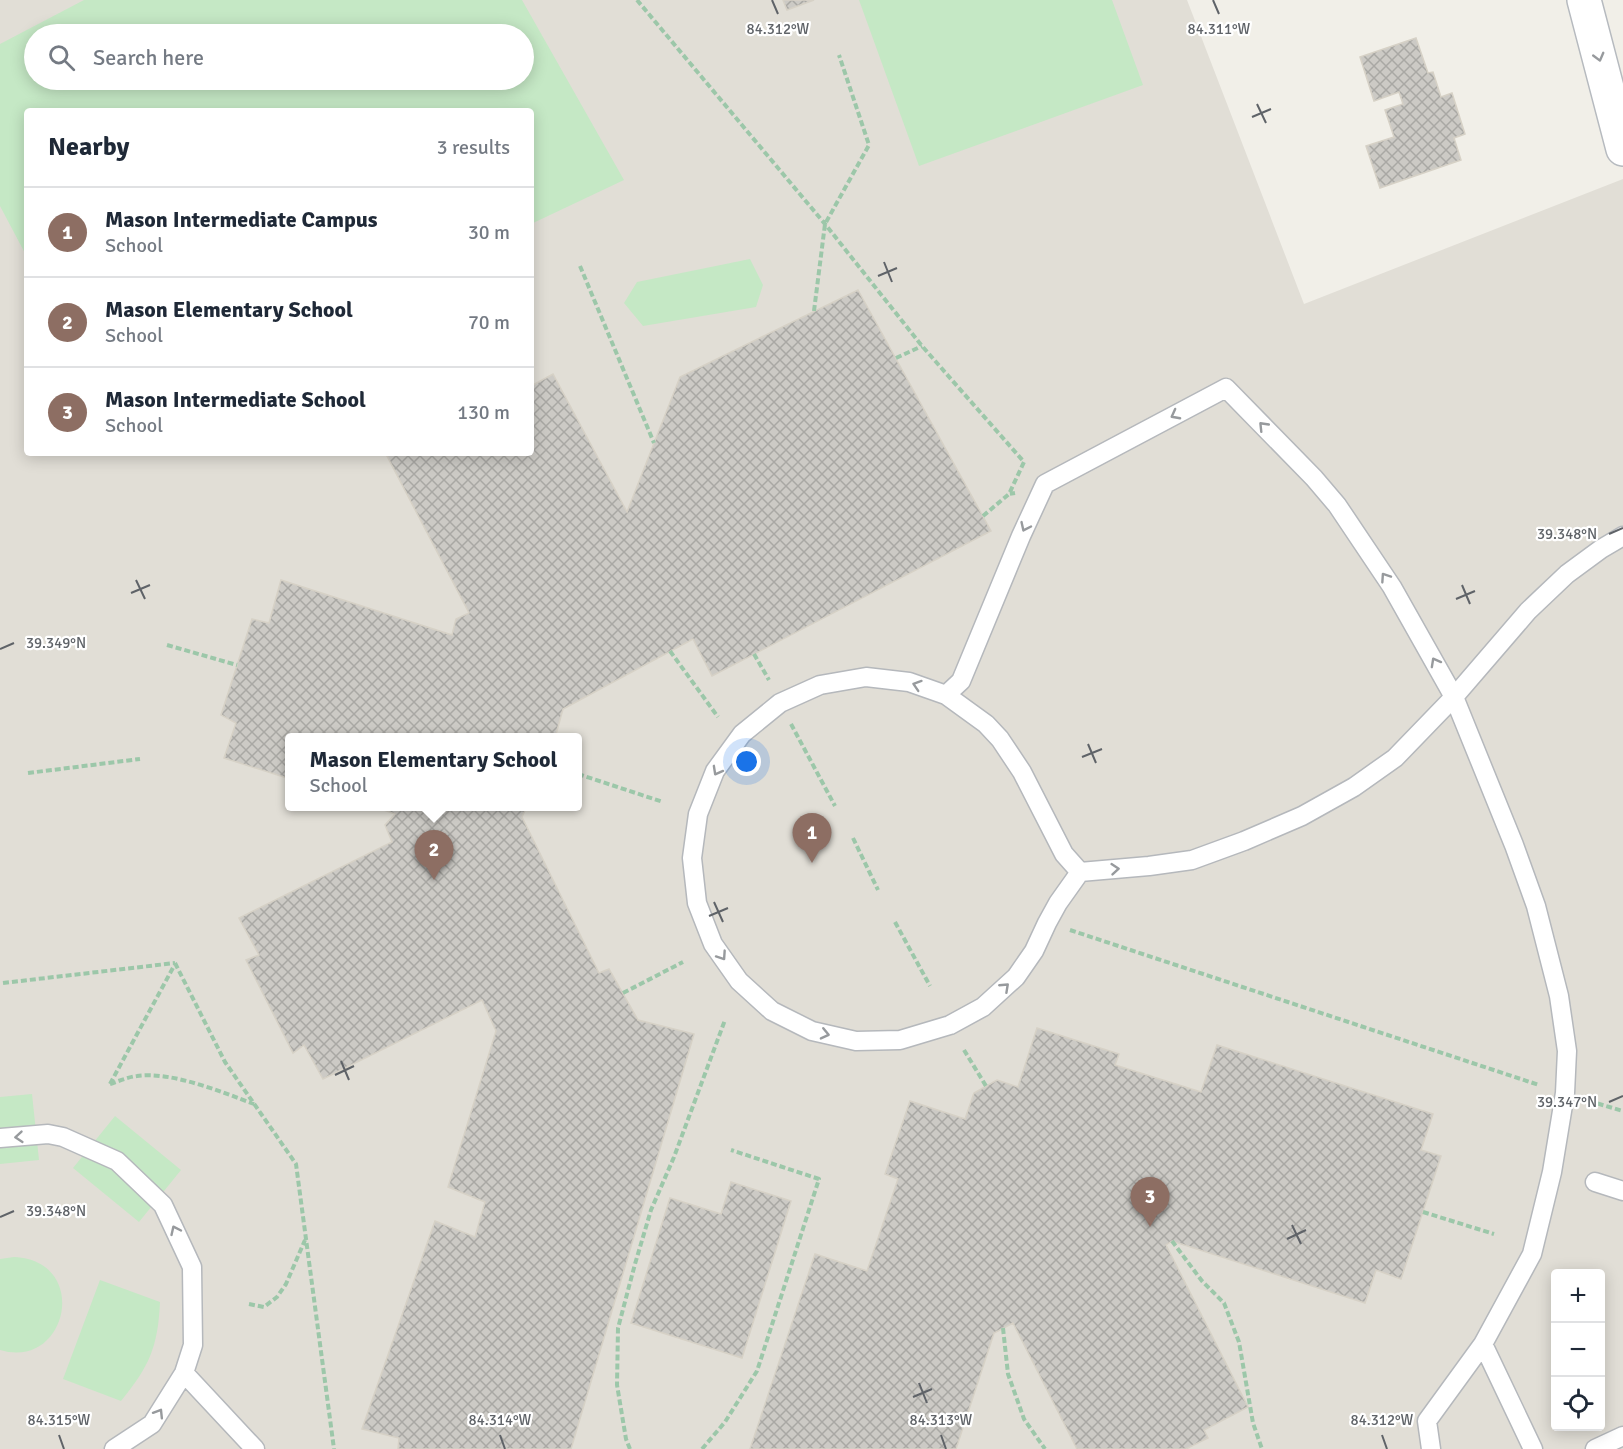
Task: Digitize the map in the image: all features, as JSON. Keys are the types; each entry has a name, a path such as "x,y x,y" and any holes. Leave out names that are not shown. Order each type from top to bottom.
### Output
{"main road":[{"path":"1584,0 1623,149"}],"lane":[{"path":"946,695 961,681 1045,484 1226,388 1314,478 1337,505 1392,587 1454,697 1514,845 1536,906 1559,996 1568,1051 1565,1093 1552,1173 1532,1254 1483,1344 1427,1421 1431,1449"},
{"path":"1080,872 1064,854 1022,772 1000,739 986,723 946,695 909,682 866,677 820,685 780,703 742,734 715,771 698,814 692,858 697,903 713,944 739,981 772,1011 812,1031 856,1041 900,1040 950,1025 983,1007 1016,976 1034,951 1058,903 1080,872 1192,860 1302,816 1354,787 1395,758 1454,697 1528,611 1567,574 1623,536"},
{"path":"0,1138 48,1134 63,1137 117,1161 163,1205 192,1267 193,1345 184,1373 152,1424 114,1449"},
{"path":"1595,1182 1623,1191"},
{"path":"1483,1344 1533,1449"},
{"path":"184,1373 255,1449"},
{"path":"1595,1449 1623,1436"}],"path":[{"path":"637,0 825,224 922,346 1024,462 1009,494 983,516"},
{"path":"814,311 825,224 869,145 839,55"},
{"path":"580,266 654,443"},
{"path":"896,358 922,346"},
{"path":"1009,494 1045,484"},
{"path":"167,645 237,664"},
{"path":"670,651 718,717"},
{"path":"754,654 769,680"},
{"path":"788,719 835,806"},
{"path":"28,773 140,759"},
{"path":"582,775 663,802"},
{"path":"853,838 879,890"},
{"path":"895,922 930,986"},
{"path":"1060,927 1539,1085"},
{"path":"623,993 683,962"},
{"path":"3,983 175,963"},
{"path":"175,963 110,1084 136,1076 159,1075 210,1088 254,1104"},
{"path":"175,963 225,1062 296,1164 334,1449"},
{"path":"630,1449 617,1385 618,1328 634,1264 651,1210 674,1157 725,1020"},
{"path":"964,1050 986,1086"},
{"path":"1588,1100 1623,1111"},
{"path":"702,1449 725,1422 757,1371 819,1179 731,1150"},
{"path":"1423,1212 1494,1234"},
{"path":"249,1304 264,1306 278,1297 306,1238"},
{"path":"1172,1241 1202,1281 1224,1303 1239,1342 1253,1423 1262,1449"},
{"path":"1003,1328 1008,1374 1024,1419 1045,1449"}],"shaded area":[{"path":"0,0 1187,0 1304,304 1623,179 1623,1449 0,1449"}],"green space":[{"path":"84,0 522,0 624,180 534,223 534,108 24,108 24,251 0,206 0,44 24,31 24,90 534,90 534,24 38,24"},
{"path":"859,0 1112,0 1143,85 919,166"},
{"path":"750,259 763,285 756,307 643,326 624,303 637,282"},
{"path":"32,1094 39,1160 0,1164 0,1097"},
{"path":"115,1116 181,1170 139,1222 73,1168"},
{"path":"14,1257 28,1259 47,1268 58,1283 62,1300 60,1318 52,1334 39,1346 22,1352 0,1350 0,1259"},
{"path":"100,1280 160,1302 157,1332 150,1356 139,1378 121,1401 63,1379"}],"building":[{"path":"783,0 814,0 787,10"},
{"path":"1416,38 1428,73 1433,72 1441,97 1452,93 1465,134 1454,138 1461,160 1380,188 1366,146 1394,137 1385,110 1403,104 1399,92 1374,101 1360,57"},
{"path":"858,290 991,531 712,676 693,639 563,709 556,733 285,733 285,777 224,758 236,723 221,715 252,619 269,623 281,580 452,635 456,619 469,613 387,456 534,456 534,384 553,374 627,512 680,377"},
{"path":"387,811 525,811 522,817 599,973 609,969 638,1020 694,1034 571,1449 398,1449 399,1438 362,1429 435,1221 475,1237 485,1202 448,1187 496,1031 482,1000 323,1079 304,1045 293,1053 246,960 259,955 239,918 392,842 385,825 395,814"},
{"path":"1037,1028 1119,1054 1115,1065 1201,1092 1217,1045 1433,1114 1421,1150 1441,1156 1401,1279 1376,1270 1365,1303 1172,1241 1166,1245 1248,1407 1204,1430 1208,1438 1186,1449 1077,1449 1013,1323 994,1333 956,1449 750,1449 815,1254 867,1271 898,1179 885,1174 910,1101 965,1119 974,1093 997,1080 1018,1087"},
{"path":"731,1182 791,1201 742,1358 631,1323 670,1198 721,1214"}],"place":[{"name":"Mason Intermediate Campus","path":"812,863"},
{"name":"Mason Elementary School","path":"434,880"},
{"name":"Mason Intermediate School","path":"1150,1227"}]}
